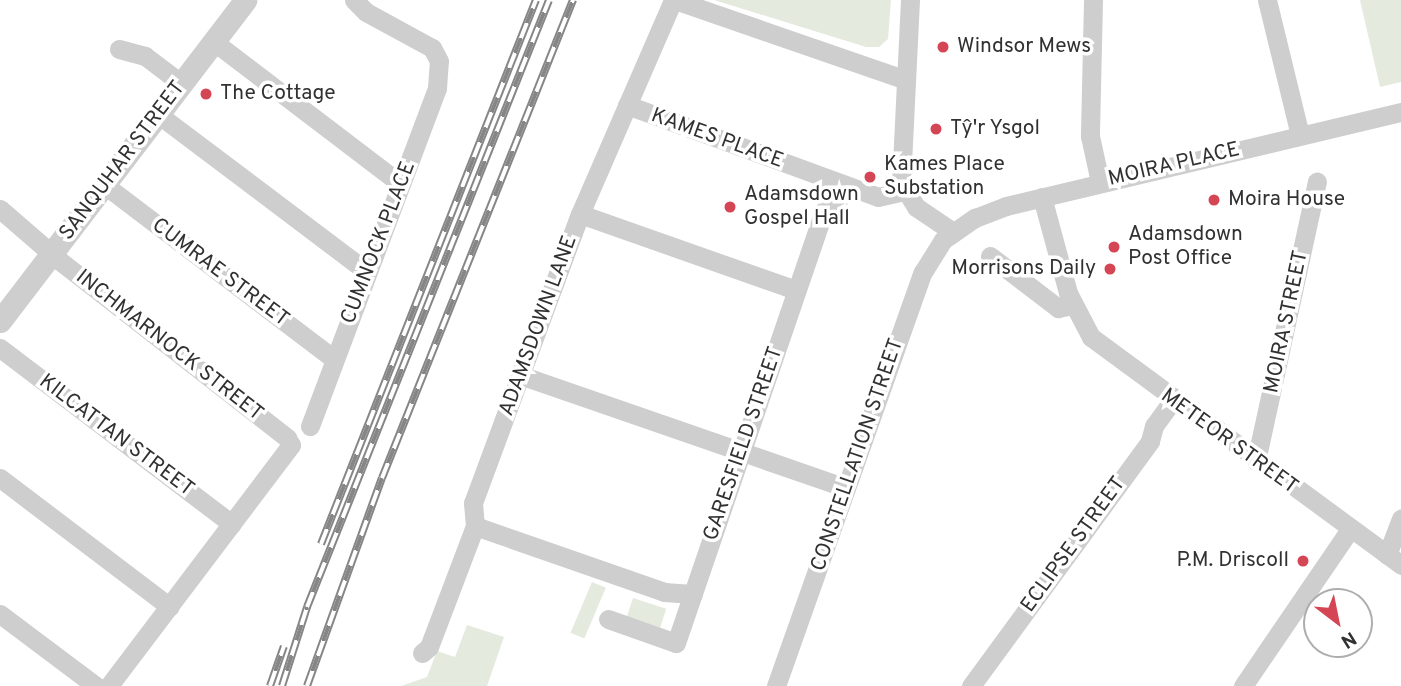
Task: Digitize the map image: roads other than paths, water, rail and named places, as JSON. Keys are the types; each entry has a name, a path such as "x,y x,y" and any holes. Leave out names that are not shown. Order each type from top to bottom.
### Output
{"street":[{"name":"SANQUHAR STREET","path":"0,321 106,186 245,0"},
{"name":"CUMNOCK PLACE","path":"310,426 436,94 439,59 432,48 366,12 354,0"},
{"path":"674,0 906,80"},
{"name":"ADAMSDOWN LANE","path":"422,653 429,648 475,526 473,503 580,214 674,0"},
{"path":"910,0 899,160 904,191 927,216 953,232"},
{"path":"1093,0 1090,136 1100,182"},
{"path":"1267,0 1300,135"},
{"path":"214,41 401,184"},
{"path":"119,49 145,56 182,84"},
{"name":"KAMES PLACE","path":"627,105 878,197 904,191"},
{"name":"MOIRA PLACE","path":"953,232 989,211 1100,182 1401,112"},
{"path":"159,115 367,272"},
{"name":"MOIRA STREET","path":"1256,461 1317,182"},
{"name":"CUMRAE STREET","path":"106,186 334,359"},
{"name":"GARESFIELD STREET","path":"608,620 676,643 739,451 824,211 850,188"},
{"name":"METEOR STREET","path":"1042,197 1072,305 1101,347 1394,560"},
{"name":"INCHMARNOCK STREET","path":"0,209 287,438 289,450 232,524"},
{"path":"580,214 796,290"},
{"name":"CONSTELLATION STREET","path":"776,686 923,272 936,249 953,232"},
{"path":"990,256 1058,308 1072,305"},
{"name":"KILCATTAN STREET","path":"0,348 232,524"},
{"path":"520,374 846,488"},
{"name":"ECLIPSE STREET","path":"971,686 1150,441 1154,426 1172,401"},
{"path":"0,478 170,607"},
{"path":"1394,560 1401,519"},
{"path":"109,686 232,524"},
{"path":"475,526 664,592 693,594"},
{"path":"1242,686 1350,529"},
{"path":"0,614 96,686"}],"railway":[{"path":"321,544 536,0"},
{"path":"282,686 307,607 549,0"},
{"path":"307,686 382,478 573,0"},
{"path":"270,686 284,646"}],"place":[{"name":"Windsor Mews","path":"943,47"},
{"name":"The Cottage","path":"206,94"},
{"name":"Tŷ'r Ysgol","path":"936,129"},
{"name":"Kames Place Substation","path":"870,177"},
{"name":"Moira House","path":"1214,200"},
{"name":"Adamsdown Gospel Hall","path":"730,207"},
{"name":"Adamsdown Post Office","path":"1114,247"},
{"name":"Morrisons Daily","path":"1110,269"},
{"name":"P.M. Driscoll","path":"1303,561"}]}
